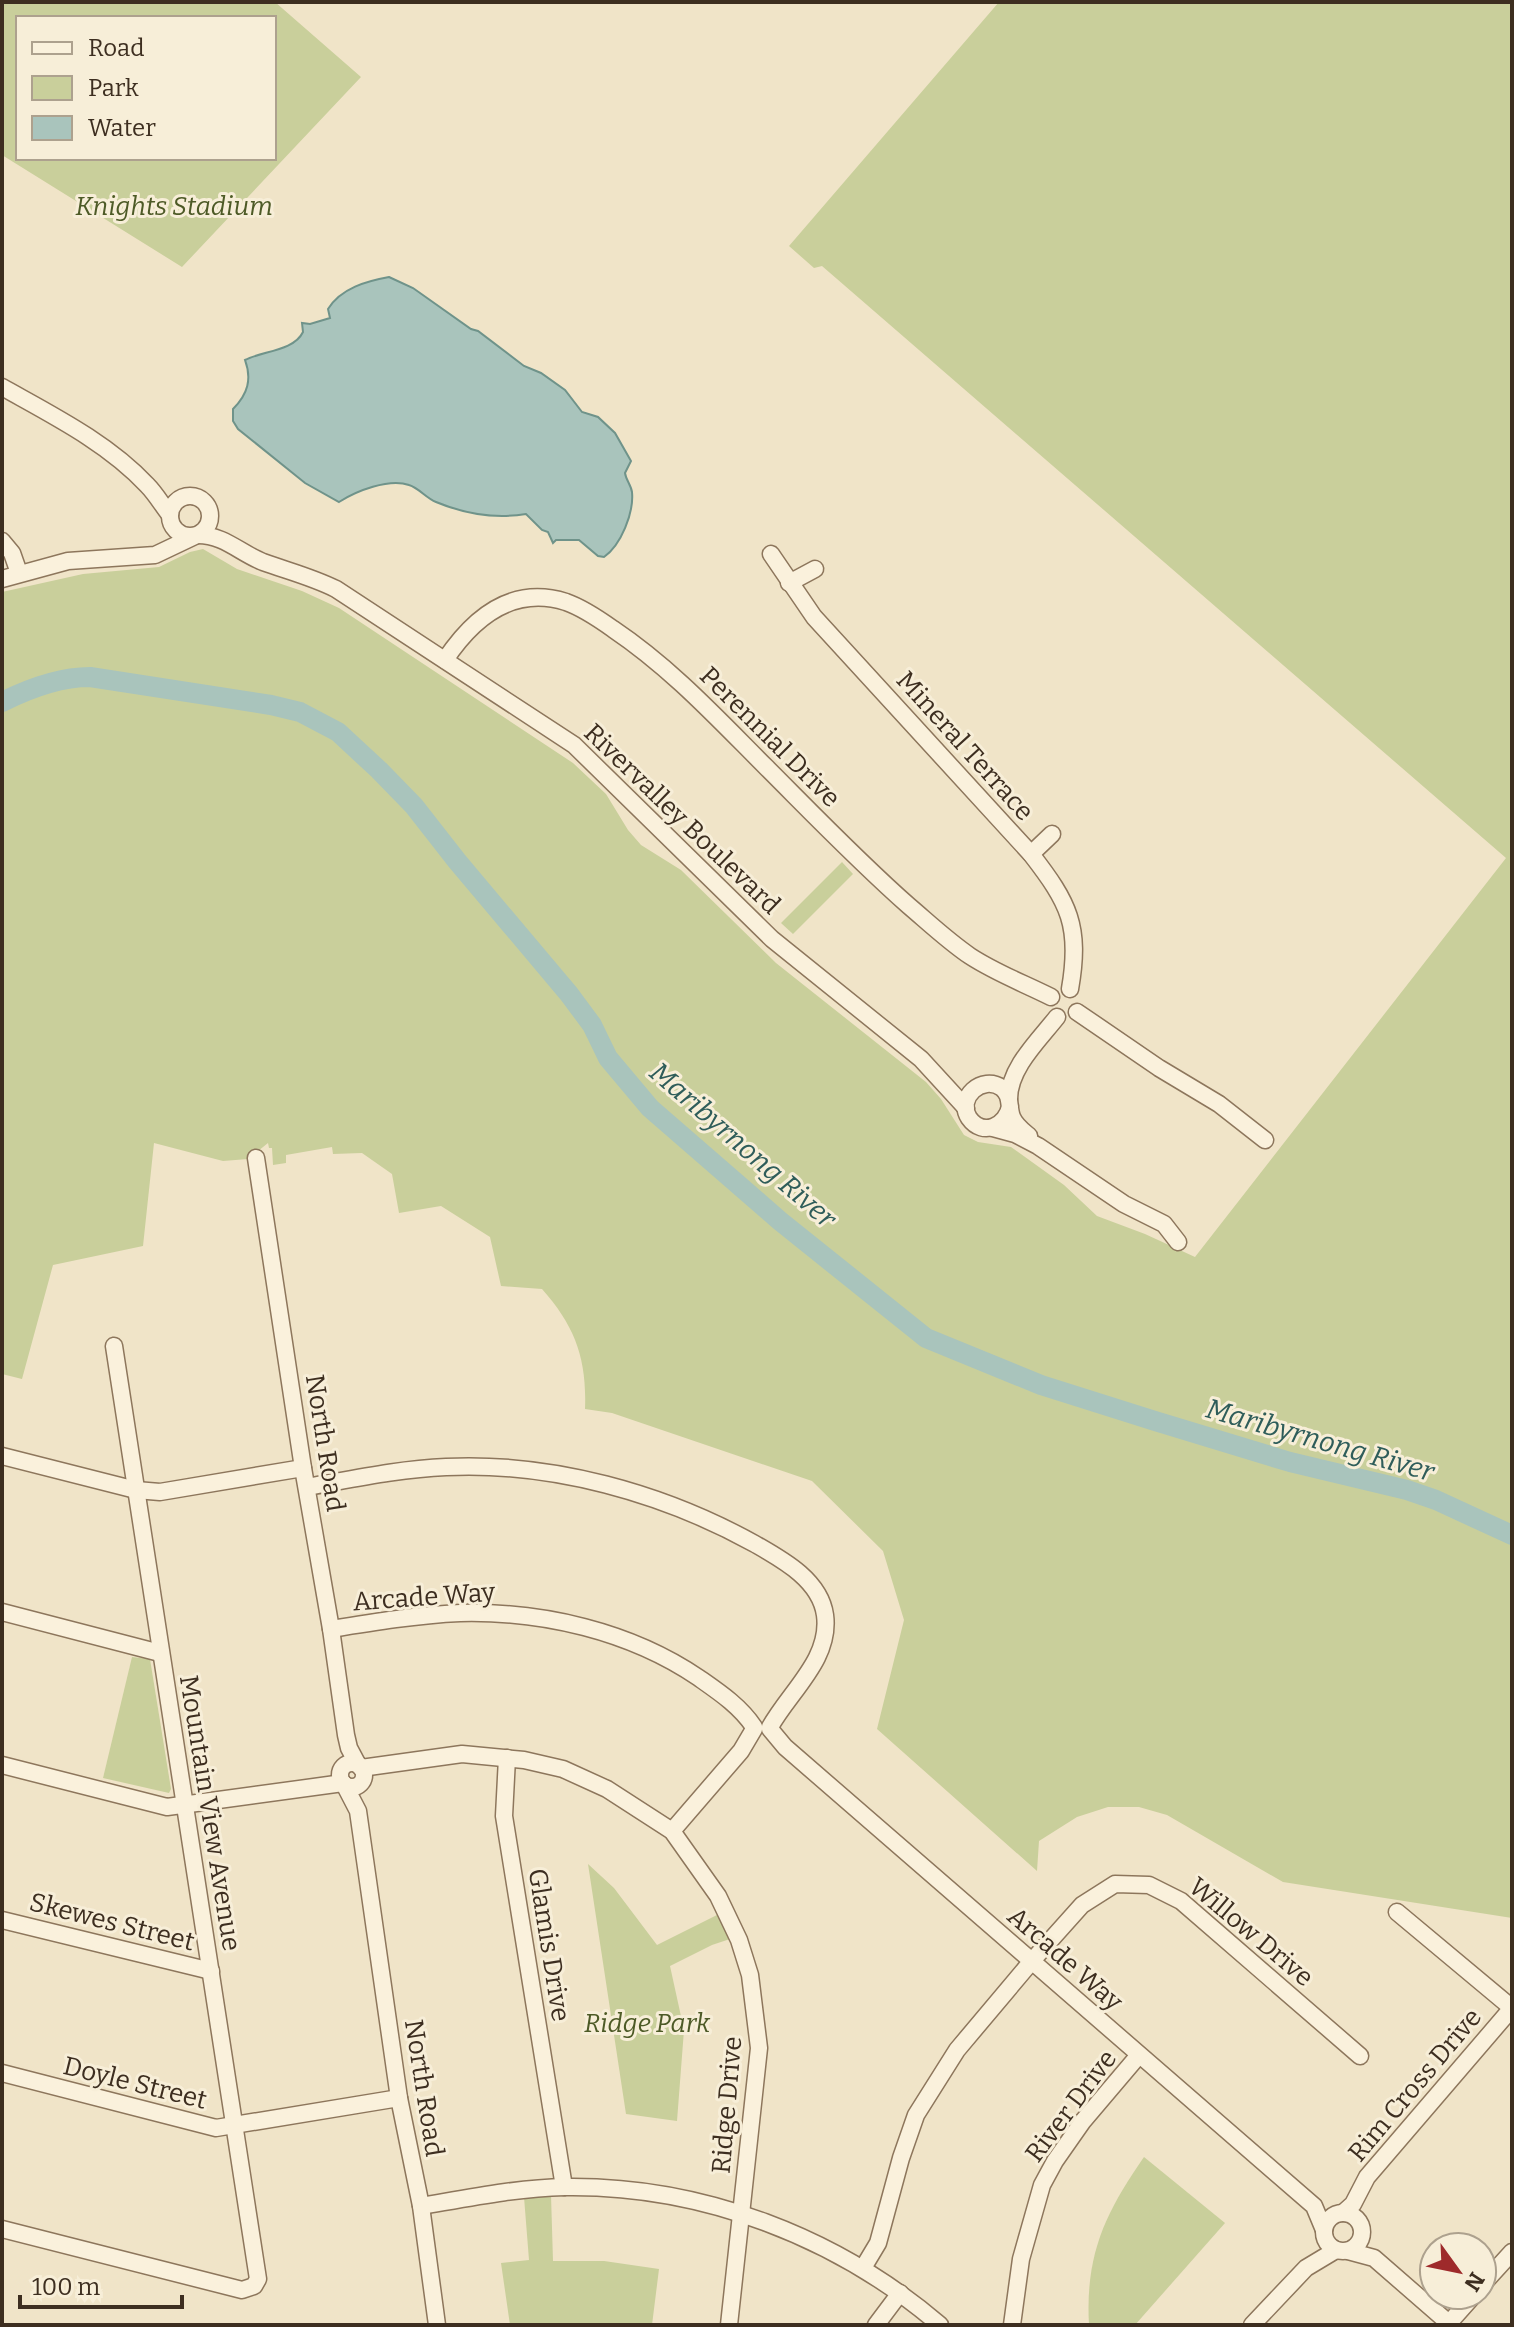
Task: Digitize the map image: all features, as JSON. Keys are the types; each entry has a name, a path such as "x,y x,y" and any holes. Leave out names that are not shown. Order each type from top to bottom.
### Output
{"street":[{"path":"2,387 80,432 142,480 158,488 199,498 208,508 210,520 196,535 155,555 68,561 2,579"},
{"path":"142,480 179,533 196,535"},
{"path":"140,554 159,543 165,535 175,503 186,496"},
{"name":"Rivervalley Boulevard","path":"208,508 230,543"},
{"name":"Rivervalley Boulevard","path":"196,535 207,535 230,543 263,562 336,589 574,745 772,939 921,1059 966,1108"},
{"path":"2,541 12,553 19,573"},
{"name":"Mineral Terrace","path":"771,554 814,617 1031,854 1053,882 1067,906 1075,935 1070,989"},
{"path":"789,583 815,569"},
{"name":"Perennial Drive","path":"445,660 470,626 508,603 554,600 589,614 628,639 678,679 860,862 952,943 1000,974 1051,997"},
{"path":"1031,854 1052,834"},
{"path":"1059,989 1070,989 1078,997 1077,1012 1068,1019 1057,1017 1050,1008 1051,997 1059,989"},
{"path":"1077,1012 1159,1068 1219,1104 1265,1140"},
{"path":"993,1128 1006,1119 1011,1082 1057,1017"},
{"path":"1030,1052 1000,1079 970,1093 967,1115 978,1126 1015,1134 1038,1146 1124,1204 1164,1224 1178,1242"},
{"name":"Rivervalley Boulevard","path":"921,1059 960,1080 984,1084"},
{"path":"984,1084 1001,1088 1010,1102 1014,1121 1038,1146"},
{"name":"North Road","path":"256,1158 331,1629 399,2098 421,2206 437,2325"},
{"name":"Mountain View Avenue","path":"2,2229 242,2290 254,2286 258,2274 114,1346"},
{"path":"2,1456 136,1490 160,1492 303,1468"},
{"path":"307,1487 396,1471 448,1467 505,1469 587,1481 670,1504 705,1518 764,1549 802,1575 813,1586 825,1615 823,1644 812,1667 672,1831"},
{"path":"2,1612 160,1653"},
{"name":"Arcade Way","path":"331,1629 461,1613 531,1618 600,1631 659,1653 713,1688 785,1747 1314,2206 1340,2214"},
{"name":"Ridge Drive","path":"2,1765 167,1807 316,1785 387,1764 462,1754 507,1758 541,1763 581,1777 625,1799 672,1831 718,1896 739,1940 750,1975 759,2048 729,2325"},
{"name":"Glamis Drive","path":"507,1758 504,1816 564,2187"},
{"name":"Willow Drive","path":"863,2268 878,2243 916,2115 957,2050 1082,1905 1115,1884 1149,1885 1181,1901 1360,2056"},
{"path":"1397,1912 1512,2008"},
{"name":"Skewes Street","path":"2,1920 211,1971"},
{"name":"Rim Cross Drive","path":"1340,2214 1358,2196 1367,2177 1512,2008"},
{"name":"River Drive","path":"1012,2325 1021,2259 1042,2185 1083,2121 1139,2055"},
{"name":"Doyle Street","path":"2,2073 216,2128 399,2098"},
{"path":"421,2206 564,2187 614,2188 662,2194 742,2213 786,2231 863,2268 940,2325"},
{"name":"Rim Cross Drive","path":"1358,2196 1361,2228"},
{"name":"Arcade Way","path":"1314,2206 1325,2233"},
{"path":"1252,2325 1306,2268 1328,2221 1340,2214 1353,2216 1374,2258 1441,2322"},
{"path":"1306,2268 1358,2244 1361,2228"},
{"path":"1325,2233 1331,2247 1374,2258"},
{"path":"1498,2267 1512,2252"},
{"path":"876,2325 900,2293"}],"green space":[{"name":"Knights Stadium","path":"2,2 275,2 361,77 182,267 2,155"},
{"path":"999,2 1512,2 1512,1918 1283,1882 1167,1815 1139,1807 1108,1807 1077,1817 1039,1841 1037,1871 877,1729 904,1620 883,1551 812,1481 612,1413 585,1409 584,1374 577,1344 563,1316 542,1289 501,1286 490,1237 441,1206 399,1213 392,1174 362,1153 333,1154 332,1147 286,1155 286,1163 273,1165 272,1148 268,1143 248,1159 223,1161 154,1143 143,1246 53,1265 22,1379 2,1374 2,592 83,574 159,567 203,549 237,569 302,591 339,608 573,763 606,794 641,845 681,870 776,963 926,1082 964,1135 978,1142 1011,1147 1064,1185 1097,1216 1195,1257 1506,858 822,266 814,268 789,246"},
{"path":"842,862 853,874 793,934 781,923"},
{"path":"132,1657 150,1659 171,1789 169,1793 103,1778"},
{"name":"Ridge Park","path":"588,1864 614,1888 657,1945 721,1913 733,1938 670,1966 684,2030 677,2121 626,2114"},
{"path":"1144,2157 1225,2223 1135,2325 1089,2325 1090,2277 1100,2236 1118,2197"},
{"path":"551,2195 553,2261 604,2261 659,2269 652,2325 510,2325 501,2263 529,2260 524,2197"}],"water":[{"path":"389,277 413,288 524,366 541,373 565,390 582,412 598,417 615,433 631,461 625,473 632,500 629,519 621,537 604,557 598,556 579,540 556,540 553,543 548,532 526,514 492,516 458,510 436,502 413,486 401,483 373,487 339,502 305,483 238,429 233,421 233,409 247,386 245,360 293,343 303,332 302,323 330,318 328,309 347,291 363,283"}],"waterway":[{"name":"Maribyrnong River","path":"2,702 45,684 90,677 271,705 300,712 338,732 414,806 569,994 592,1025 608,1058 650,1108 780,1221 926,1338 1041,1385 1290,1462 1407,1490 1512,1535"}]}
